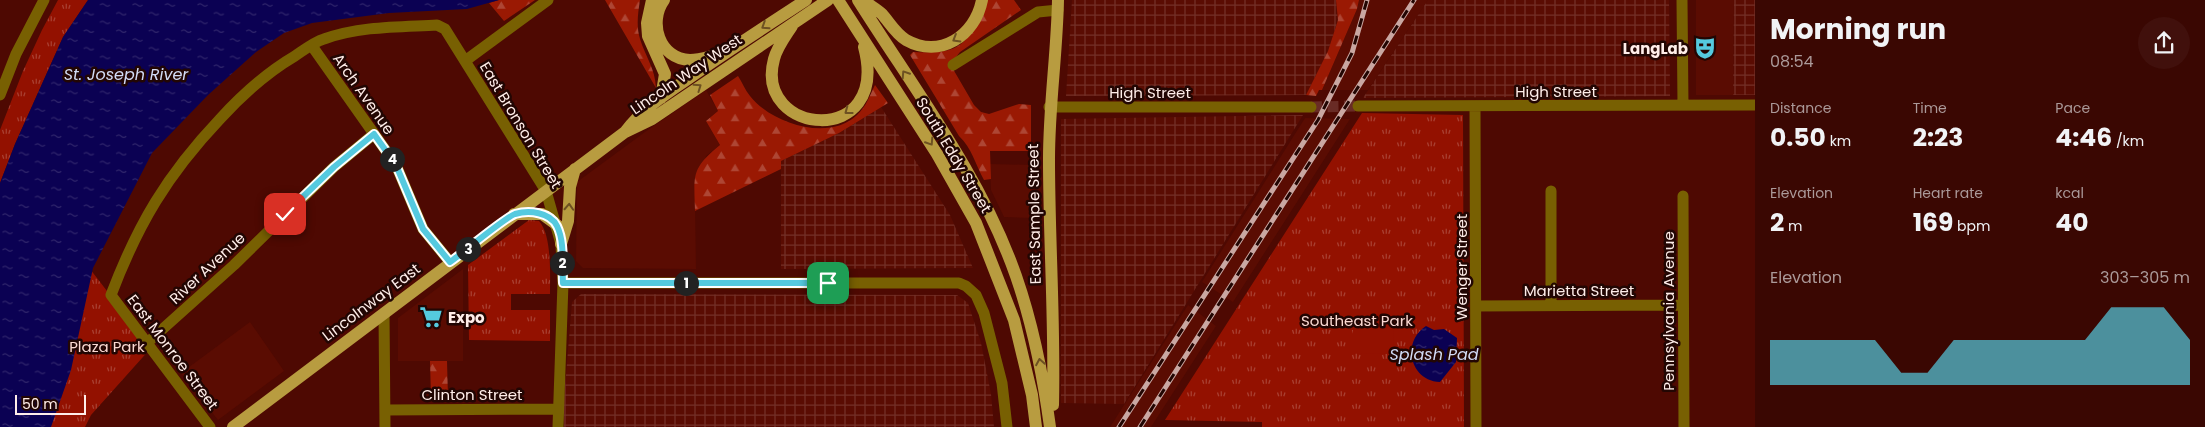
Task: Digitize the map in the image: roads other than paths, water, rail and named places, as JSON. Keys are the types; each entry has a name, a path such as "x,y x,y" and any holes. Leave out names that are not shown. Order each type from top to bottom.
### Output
{"main road":[{"path":"652,0 646,23 648,36 665,74 661,98"},
{"path":"664,0 657,14 656,32 667,50 682,59 689,60 724,53"},
{"name":"Lincoln Way West","path":"624,132 638,115 661,98 724,53 806,0"},
{"name":"Lincoln Way West","path":"624,132 652,119 828,0"},
{"name":"South Eddy Street","path":"838,0 950,175 976,222 1014,320 1024,358 1036,427"},
{"name":"South Eddy Street","path":"858,0 876,17 973,182 996,229 1016,274 1028,312 1038,350 1051,427"},
{"path":"863,0 876,17 906,40 922,45 939,46 955,41 972,27 977,18 982,0"},
{"name":"East Sample Street","path":"1051,427 1053,306 1049,206 1049,107 1058,5"},
{"path":"795,22 777,50 773,62 774,88 787,108 806,119 817,121 838,118 849,112 863,94 868,80 869,65 858,32"},
{"name":"Lincolnway East","path":"233,427 624,132"},
{"path":"561,244 568,221 570,187 575,169"},
{"path":"514,214 542,214 557,225"}],"street":[{"path":"0,96 16,54 44,0"},
{"path":"465,62 548,0"},
{"path":"1682,0 1683,105"},
{"path":"953,65 1038,12 1058,5"},
{"name":"East Bronson Street","path":"312,46 324,39 370,29 441,25 465,62 546,191 557,225 561,244 563,283 558,427"},
{"name":"Arch Avenue","path":"312,46 396,165 423,229 450,262"},
{"name":"East Monroe Street","path":"210,427 111,296 146,217 179,165 196,144 249,90 285,62 312,46"},
{"name":"High Street","path":"1358,106 1755,105"},
{"name":"High Street","path":"1049,107 1311,106"},
{"name":"Wenger Street","path":"1476,106 1476,427"},
{"name":"River Avenue","path":"147,342 234,265 334,167 374,134"},
{"path":"1551,191 1551,306"},
{"name":"Pennsylvania Avenue","path":"1683,196 1684,427"},
{"path":"563,283 951,282 966,286 980,301 1002,383 1007,427"},
{"name":"Marietta Street","path":"1476,306 1683,305"},
{"path":"384,313 385,427"},
{"name":"Clinton Street","path":"385,410 558,409"}],"water":[{"name":"St. Joseph River","path":"88,0 499,0 467,9 389,13 312,23 284,33 256,52 208,95 152,153 93,268 71,370 51,427 0,427 0,183 15,144 63,37"},
{"name":"Splash Pad","path":"1426,326 1434,330 1444,329 1457,338 1456,362 1440,382 1430,380 1422,375 1412,360 1413,341"}],"tunnel":[{"path":"1311,107 1358,106"}],"railway":[{"path":"1119,427 1318,120 1352,53 1367,0"},
{"path":"1140,427 1414,0"}],"place":[{"name":"LangLab","path":"1705,48"},
{"name":"Expo","path":"431,317"}],"park label":[{"name":"Southeast Park","path":"1357,320"},
{"name":"Plaza Park","path":"107,346"}]}
